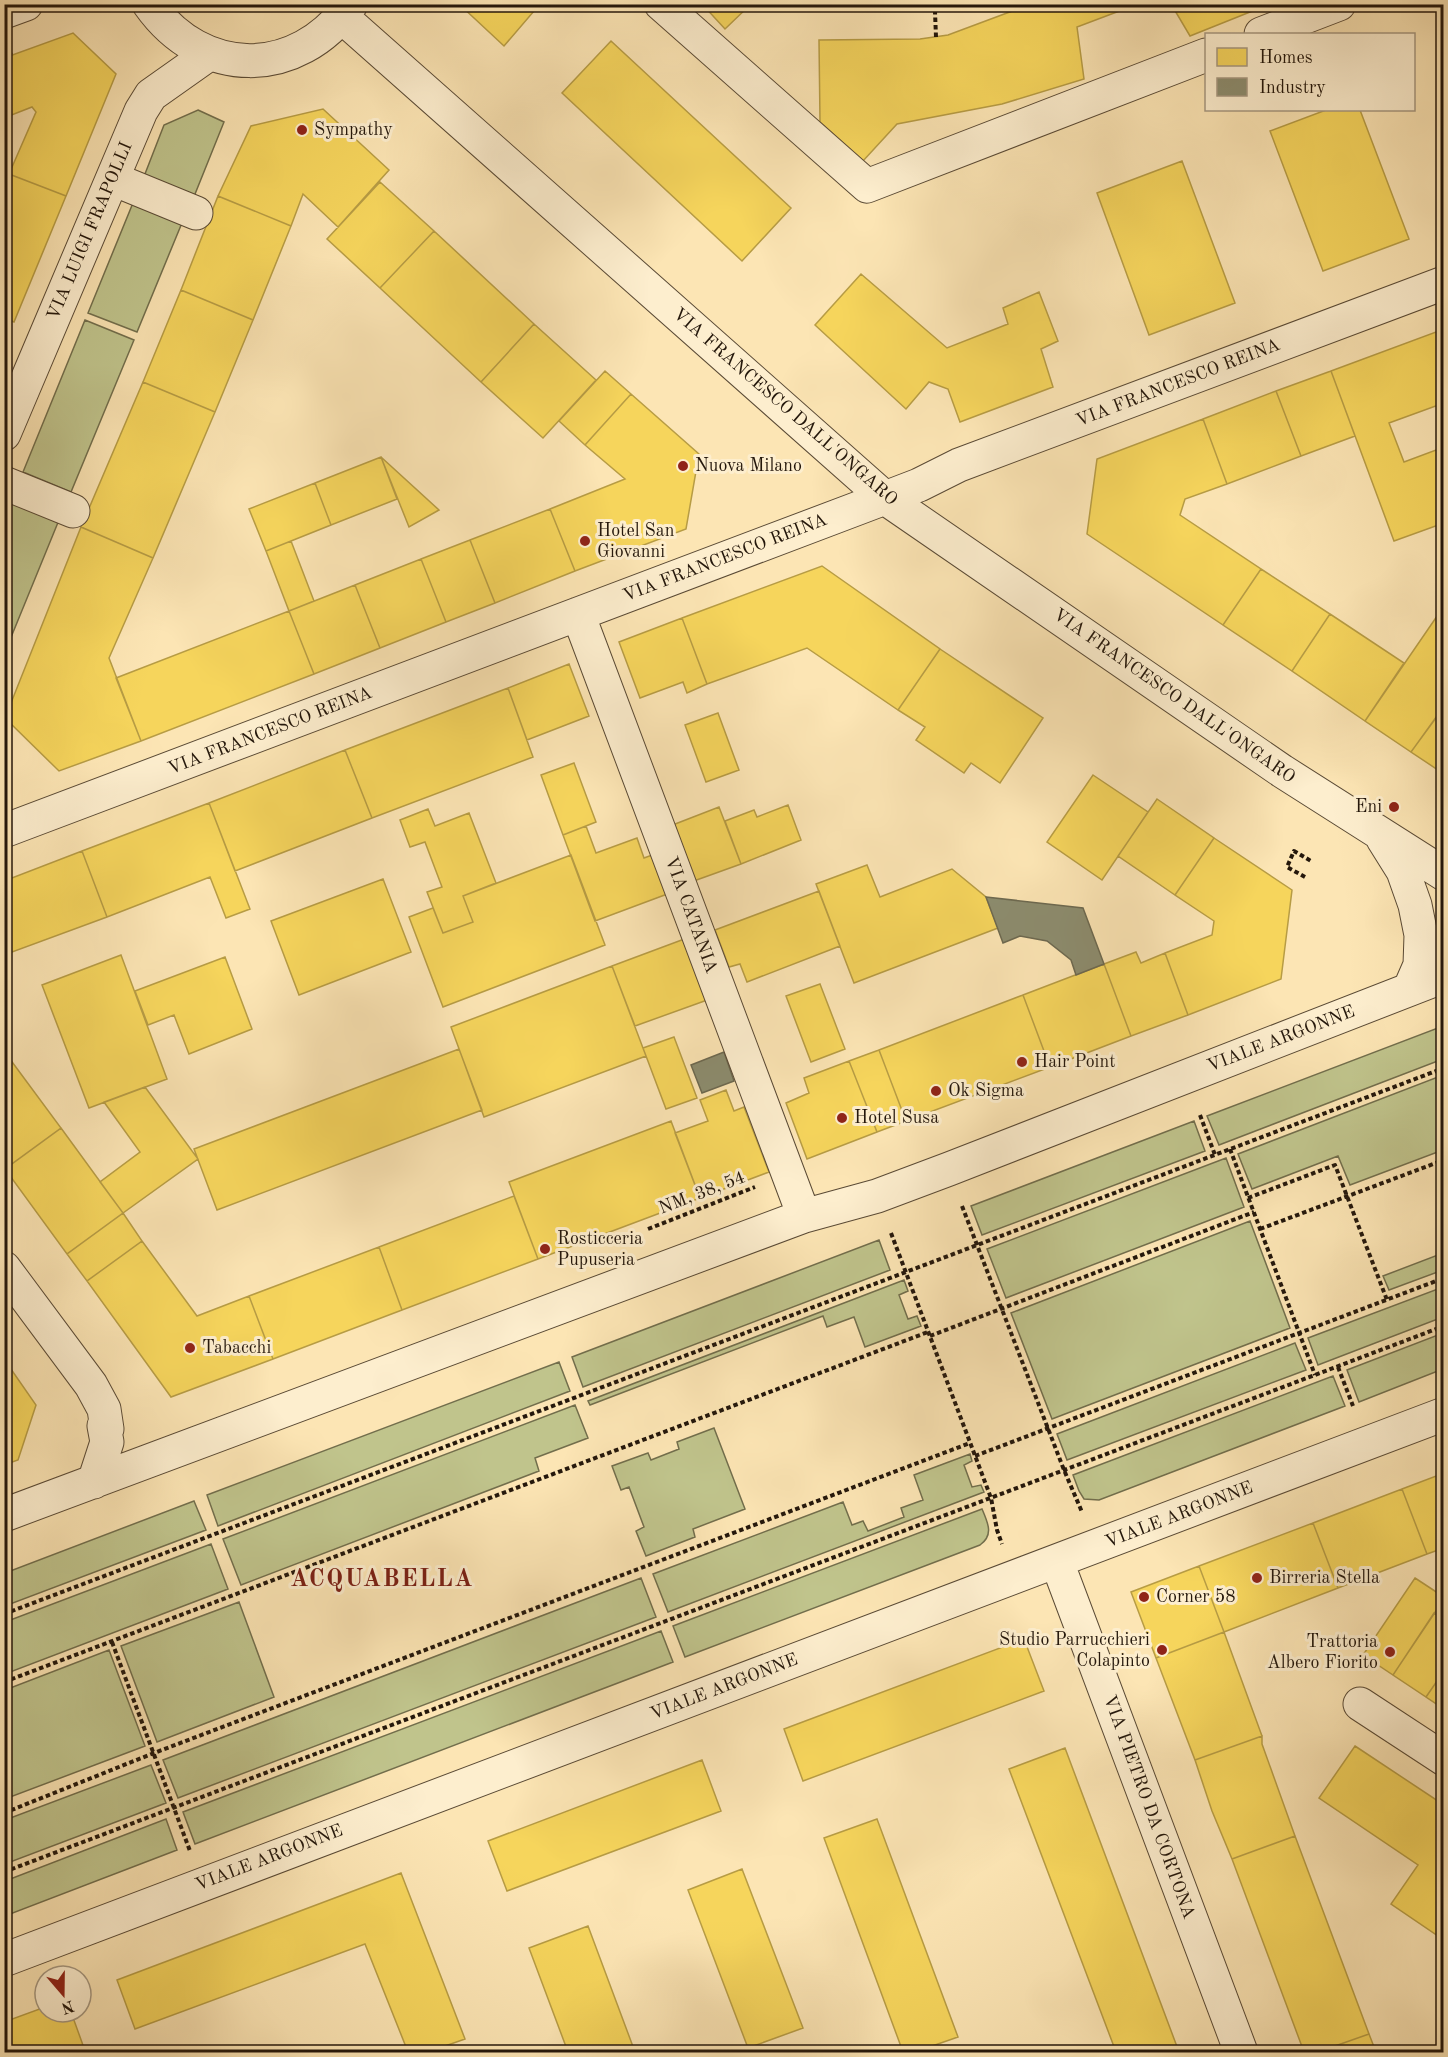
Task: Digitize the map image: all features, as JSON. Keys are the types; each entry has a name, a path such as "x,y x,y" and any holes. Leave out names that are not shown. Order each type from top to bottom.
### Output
{"street":[{"path":"4,12 26,4"},
{"path":"149,4 173,33 189,44 209,54 252,61 271,59 310,44 329,31 346,11"},
{"path":"661,4 867,186 1205,55"},
{"path":"1264,33 1339,4"},
{"name":"VIA FRANCESCO DALL'ONGARO","path":"346,11 885,498 1282,771 1443,874"},
{"name":"VIA LUIGI FRAPOLLI","path":"4,434 141,111 151,95 209,54"},
{"path":"113,178 196,213"},
{"name":"VIA FRANCESCO REINA","path":"4,831 885,498 959,465 1443,284"},
{"path":"4,483 73,511"},
{"name":"VIA CATANIA","path":"578,614 804,1216"},
{"name":"VIA FRANCESCO DALL'ONGARO","path":"1380,835 1403,871 1415,904 1421,935 1420,964 1410,988"},
{"name":"VIALE ARGONNE","path":"4,1515 804,1216 877,1196 1443,976"},
{"path":"4,1268 92,1385 104,1408 107,1442 94,1482"},
{"name":"VIALE ARGONNE","path":"4,1960 1443,1414"},
{"name":"VIA PIETRO DA CORTONA","path":"1057,1562 1241,2052"},
{"path":"1360,1704 1443,1759"}],"path":[{"path":"936,37 935,12 939,4"},
{"path":"4,54 12,52"},
{"path":"1305,878 1287,867 1294,851 1311,861"},
{"path":"1283,856 1291,860"},
{"path":"4,1614 1443,1068"},
{"path":"1200,1116 1215,1155"},
{"path":"1230,1149 1315,1375"},
{"path":"1260,1229 1443,1160"},
{"path":"1248,1198 1335,1165 1387,1300"},
{"name":"NM, 38, 54","path":"648,1228 756,1187"},
{"path":"963,1206 1064,1470 1083,1513"},
{"path":"4,1682 1254,1212"},
{"path":"891,1233 991,1498 1002,1545"},
{"path":"975,1456 1443,1278"},
{"path":"4,1872 1443,1326"},
{"path":"1338,1366 1353,1406"},
{"path":"4,1813 970,1443"},
{"path":"112,1642 190,1851"}],"green space":[{"path":"198,110 224,122 193,199 143,179 164,125"},
{"path":"135,198 184,218 137,332 88,313"},
{"path":"85,320 134,340 71,492 23,472"},
{"path":"12,501 59,520 5,652 4,519"},
{"path":"1443,1026 1443,1059 1219,1145 1207,1116"},
{"path":"1443,1075 1443,1150 1350,1185 1338,1156 1252,1189 1238,1154"},
{"path":"1194,1121 1205,1151 982,1235 971,1206"},
{"path":"1226,1158 1244,1207 1006,1298 987,1249"},
{"path":"1250,1221 1290,1328 1052,1419 1011,1313"},
{"path":"879,1240 890,1270 583,1387 572,1357"},
{"path":"1443,1253 1443,1270 1389,1290 1383,1276"},
{"path":"904,1280 908,1291 899,1295 908,1319 917,1316 921,1326 865,1347 854,1317 827,1327 823,1316 590,1405 588,1401"},
{"path":"1443,1287 1443,1317 1318,1365 1308,1338"},
{"path":"1443,1333 1443,1369 1359,1402 1347,1370"},
{"path":"1295,1343 1306,1370 1067,1460 1057,1434"},
{"path":"559,1362 570,1391 218,1526 207,1495"},
{"path":"1333,1376 1345,1406 1099,1500 1084,1499 1079,1491 1073,1475"},
{"path":"575,1405 588,1438 535,1458 539,1471 241,1585 223,1539"},
{"path":"714,1428 745,1509 693,1529 695,1537 646,1556 636,1531 644,1527 629,1487 621,1490 612,1466 648,1453 651,1460 679,1449 677,1442"},
{"path":"970,1454 972,1461 964,1465 972,1487 981,1485 984,1492 668,1612 653,1574 843,1502 852,1525 863,1521 868,1531 904,1517 901,1508 923,1500 914,1475"},
{"path":"194,1501 206,1530 5,1606 5,1573"},
{"path":"982,1509 988,1524 988,1533 980,1545 685,1657 673,1626"},
{"path":"211,1544 228,1589 5,1674 5,1622"},
{"path":"641,1578 656,1617 178,1798 163,1760"},
{"path":"239,1602 274,1697 157,1742 121,1646"},
{"path":"661,1631 673,1662 195,1844 183,1812"},
{"path":"109,1650 145,1746 5,1799 5,1690"},
{"path":"151,1765 166,1803 5,1864 5,1820"},
{"path":"166,1819 177,1850 5,1916 5,1881"}],"building: Homes":[{"path":"459,4 540,4 504,46"},
{"path":"702,4 751,4 725,29"},
{"path":"1031,4 1138,4 1077,27 1084,79 1002,104 897,124 863,161 820,122 819,40 920,39 948,35"},
{"path":"1171,4 1270,4 1190,36"},
{"path":"73,33 116,74 66,196 9,174 36,112 32,107 4,118 4,58"},
{"path":"611,41 791,208 742,261 562,93"},
{"path":"323,109 389,170 338,227 303,194 291,226 218,196 251,126"},
{"path":"1323,111 1360,111 1409,239 1323,271 1270,131"},
{"path":"1182,161 1235,303 1149,335 1097,193"},
{"path":"9,174 66,196 14,322 4,318 4,184"},
{"path":"380,182 434,231 380,288 327,239"},
{"path":"218,196 291,226 253,320 181,290"},
{"path":"434,231 534,324 481,382 380,288"},
{"path":"861,274 947,348 1008,324 1003,308 1039,292 1058,341 1041,349 1053,387 960,422 948,389 929,382 906,409 815,325"},
{"path":"181,290 253,320 215,412 143,382"},
{"path":"534,324 596,380 543,438 481,382"},
{"path":"1444,329 1444,403 1389,423 1404,462 1444,447 1444,523 1394,541 1331,371"},
{"path":"605,371 631,394 585,445 559,421"},
{"path":"1331,371 1355,436 1301,456 1276,391"},
{"path":"143,382 215,412 153,558 81,527"},
{"path":"1276,391 1301,456 1227,484 1203,419"},
{"path":"631,394 699,454 686,529 575,571 550,509 625,479 585,445"},
{"path":"1203,419 1227,484 1185,499 1180,515 1261,569 1223,625 1087,534 1097,459"},
{"path":"381,457 439,510 409,527"},
{"path":"381,457 397,499 331,525 315,483"},
{"path":"315,483 331,525 266,551 249,509"},
{"path":"550,509 575,571 495,603 470,540"},
{"path":"81,527 153,558 109,658 141,741 59,771 5,718"},
{"path":"470,540 495,603 446,622 421,559"},
{"path":"291,541 314,601 289,611 266,551"},
{"path":"421,559 446,622 380,648 355,585"},
{"path":"822,566 940,649 898,710 807,648 707,684 682,618"},
{"path":"1261,569 1330,614 1292,671 1223,625"},
{"path":"355,585 380,648 314,674 289,611"},
{"path":"1444,606 1444,707 1411,752 1365,721"},
{"path":"289,611 314,674 141,741 116,678"},
{"path":"1330,614 1404,663 1365,721 1292,671"},
{"path":"682,618 707,684 687,693 683,682 640,698 619,642"},
{"path":"940,649 1043,718 1000,783 971,763 964,773 916,740 925,727 898,710"},
{"path":"569,664 589,716 527,740 508,688"},
{"path":"508,688 533,757 372,818 345,750"},
{"path":"718,713 739,770 706,782 685,725"},
{"path":"1439,713 1444,717 1444,774 1411,752"},
{"path":"345,750 372,818 235,871 209,803"},
{"path":"574,763 596,822 563,835 541,775"},
{"path":"1093,775 1148,812 1102,880 1047,842"},
{"path":"1157,799 1214,838 1175,895 1118,856"},
{"path":"209,803 250,909 226,918 210,877 107,917 82,851"},
{"path":"788,805 801,840 741,864 725,821 754,810 757,817"},
{"path":"719,807 741,864 691,882 670,826"},
{"path":"428,809 435,826 469,813 496,883 463,896 473,922 443,933 427,892 442,887 425,842 410,847 400,820"},
{"path":"586,826 596,853 637,838 644,858 655,854 670,893 595,921 563,835"},
{"path":"1214,838 1292,890 1281,979 1188,1015 1165,953 1212,935 1214,921 1175,895"},
{"path":"82,851 107,917 4,955 4,881"},
{"path":"571,855 605,945 443,1007 409,917 433,908 443,933 473,922 463,896"},
{"path":"867,865 880,897 952,869 986,897 998,928 854,983 816,884"},
{"path":"383,879 411,952 299,995 271,921"},
{"path":"819,891 840,946 747,982 740,964 729,967 715,930"},
{"path":"687,938 710,999 635,1026 612,966"},
{"path":"1136,952 1141,963 1165,953 1188,1015 1131,1036 1104,964"},
{"path":"121,955 167,1079 89,1108 42,985"},
{"path":"225,957 252,1029 189,1054 174,1015 148,1025 135,991"},
{"path":"1104,964 1131,1036 1050,1067 1023,995"},
{"path":"612,966 646,1056 484,1117 451,1027"},
{"path":"820,984 845,1049 811,1062 786,996"},
{"path":"1023,995 1050,1067 906,1121 879,1050"},
{"path":"674,1037 697,1098 666,1109 643,1048"},
{"path":"459,1049 482,1110 217,1210 194,1149"},
{"path":"879,1050 906,1121 877,1132 849,1061"},
{"path":"4,1051 61,1128 5,1169 4,1168"},
{"path":"849,1061 877,1132 807,1159 786,1103 809,1093 804,1078"},
{"path":"145,1087 198,1159 123,1213 100,1182 140,1152 104,1102"},
{"path":"726,1090 734,1111 744,1107 769,1172 700,1198 675,1133 708,1121 700,1100"},
{"path":"671,1121 700,1198 538,1259 509,1182"},
{"path":"61,1128 123,1213 67,1254 5,1169"},
{"path":"514,1196 538,1259 402,1310 379,1247"},
{"path":"123,1213 142,1241 87,1281 67,1254"},
{"path":"142,1241 197,1316 249,1296 273,1359 171,1397 87,1281"},
{"path":"379,1247 402,1310 273,1359 249,1296"},
{"path":"4,1359 36,1405 18,1460 4,1465"},
{"path":"1444,1473 1444,1548 1427,1554 1402,1489"},
{"path":"1402,1489 1427,1554 1338,1588 1313,1523"},
{"path":"1313,1523 1338,1588 1224,1632 1199,1566"},
{"path":"1199,1566 1224,1632 1156,1658 1131,1592"},
{"path":"1415,1578 1444,1599 1393,1675 1363,1655"},
{"path":"1434,1613 1444,1619 1444,1671 1426,1697 1393,1675"},
{"path":"1224,1632 1262,1736 1195,1760 1156,1658"},
{"path":"1024,1639 1044,1691 803,1781 784,1729"},
{"path":"1444,1671 1444,1709 1426,1697"},
{"path":"1262,1736 1262,1744 1295,1836 1232,1859 1212,1811 1195,1760"},
{"path":"1355,1746 1444,1805 1444,1845 1440,1850 1444,1853 1444,1940 1391,1904 1418,1865 1319,1798"},
{"path":"1065,1748 1179,2052 1116,2052 1009,1769"},
{"path":"702,1760 721,1811 507,1891 488,1841"},
{"path":"877,1819 958,2037 915,2052 903,2052 824,1838"},
{"path":"1295,1836 1369,2034 1318,2052 1304,2052 1232,1859"},
{"path":"742,1869 803,2028 748,2048 688,1890"},
{"path":"401,1873 465,2039 428,2052 408,2052 365,1944 135,2029 117,1980"},
{"path":"588,1926 635,2052 568,2052 529,1948"},
{"path":"33,2011 33,2024 75,2024 84,2048 72,2052 4,2052 4,2022"},
{"path":"1369,2034 1376,2052 1318,2052"}],"building: Industry":[{"path":"986,897 1083,908 1104,964 1076,975 1071,960 1047,941 1020,936 1003,943"},
{"path":"724,1052 734,1081 702,1093 691,1065"}],"place":[{"name":"Sympathy","path":"302,130"},
{"name":"Nuova Milano","path":"683,466"},
{"name":"Hotel San Giovanni","path":"585,541"},
{"name":"Eni","path":"1394,807"},
{"name":"Hair Point","path":"1022,1062"},
{"name":"Ok Sigma","path":"936,1091"},
{"name":"Hotel Susa","path":"842,1118"},
{"name":"Rosticceria Pupuseria","path":"545,1249"},
{"name":"Tabacchi","path":"190,1348"},
{"name":"Birreria Stella","path":"1257,1578"},
{"name":"Corner 58","path":"1144,1597"},
{"name":"Studio Parrucchieri Colapinto","path":"1162,1650"},
{"name":"Trattoria Albero Fiorito","path":"1390,1652"}],"district":[{"name":"ACQUABELLA","path":"382,1580"}]}
